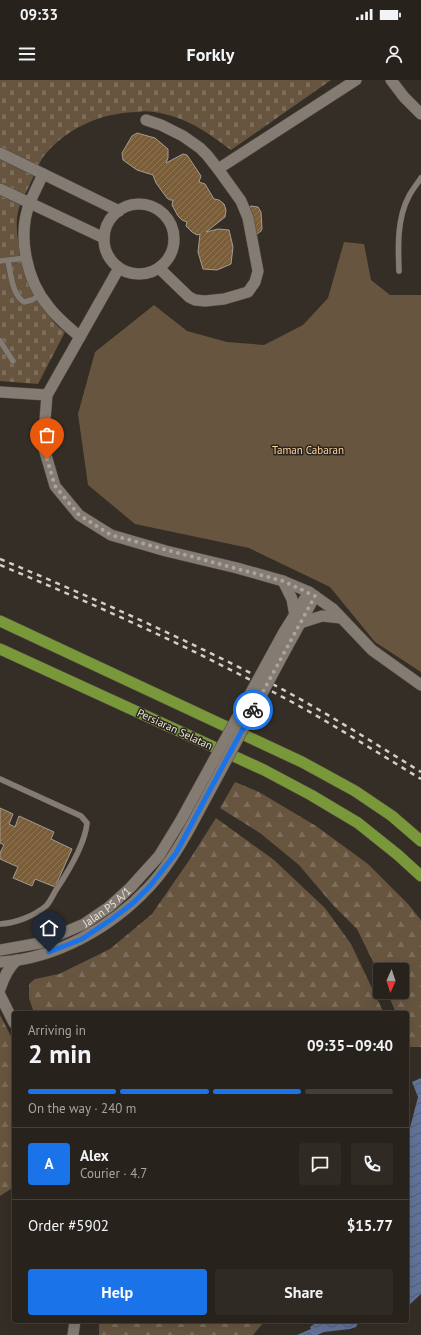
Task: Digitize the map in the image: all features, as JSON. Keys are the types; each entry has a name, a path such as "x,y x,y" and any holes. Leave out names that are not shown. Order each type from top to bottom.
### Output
{"main road":[{"path":"0,621 302,762 355,791 392,816 421,841"},
{"name":"Persiaran Selatan","path":"0,648 264,770 305,791 358,823 398,855 421,876"}],"street":[{"path":"218,168 356,80"},
{"path":"391,80 404,97 421,114"},
{"path":"146,120 162,125 183,136 200,148 218,168 241,201 248,218 258,272 255,282 248,292 236,296 211,300 195,300 159,268"},
{"path":"0,153 119,211"},
{"path":"43,174 29,203 25,221 24,239 26,258 31,276 40,295 48,307 80,337"},
{"path":"0,189 104,238"},
{"path":"129,206 151,206 168,220 173,230 174,242 171,254 159,268 142,274 130,273 119,268 111,260 106,250 104,238 106,228 111,218 119,211 129,206"},
{"path":"119,268 47,395 43,445 55,486 79,515 111,535 283,581 312,594 329,605 372,650 421,685"},
{"path":"0,392 47,395"},
{"path":"283,581 292,599 297,619"},
{"path":"288,635 312,594"},
{"path":"297,619 322,616 341,618"},
{"name":"Jalan P5 A/1","path":"0,950 40,943 84,924 109,907 130,888 159,856 288,635"},
{"name":"Jalan P5 A/1","path":"0,962 18,960 49,952 82,939 133,903 150,886 176,853 192,824 288,635"},
{"path":"12,1019 0,995 3,978 11,965 18,960"},
{"path":"73,1335 75,1323"}],"lane":[{"path":"399,271 398,247 401,221 408,197 421,178"},
{"path":"0,262 26,258"},
{"path":"8,261 15,292 19,299 24,302 32,300 40,295"},
{"path":"0,341 13,361"},
{"path":"0,779 81,816 87,823 87,831 71,868 46,905 29,916 9,924 0,924"}],"green space":[{"path":"0,80 331,80 231,150 204,131 186,121 166,114 146,111 112,115 98,119 74,130 52,147 43,157 20,205 17,221 20,249 25,268 32,285 49,317 65,332 38,384 0,381"},
{"name":"Taman Cabaran","path":"344,242 364,244 371,280 390,295 421,295 421,672 375,642 330,587 249,548 135,524 88,485 78,414 95,352 154,305 187,331 227,342 264,345 303,325 328,298"},
{"path":"235,782 259,792 316,826 368,864 408,904 421,920 421,1047 409,1047 409,1011 395,1011 390,999 409,999 409,963 374,963 357,929 333,905 299,865 260,833 220,808"},
{"path":"216,818 274,860 325,908 351,944 373,990 373,999 377,999 382,1011 33,1011 29,998 29,984 35,979 59,974 110,949 152,914"},
{"path":"0,1015 12,1038 12,1188 0,1196"},
{"path":"99,1323 263,1323 253,1335 99,1335"}],"water":[{"path":"421,1078 421,1294 409,1305 409,1131 418,1097 412,1082"},
{"path":"315,1323 358,1323 356,1327 350,1329 324,1332 317,1335 297,1335 311,1329 310,1327"}],"building":[{"path":"137,133 155,138 168,149 168,158 166,163 183,154 187,155 201,176 199,182 205,184 214,199 219,200 224,204 226,210 225,217 206,232 218,229 229,230 233,247 231,264 217,270 203,269 198,252 200,234 197,235 192,232 186,226 187,222 178,216 172,205 173,200 167,198 156,183 153,175 137,170 123,160 122,153 132,136"},
{"path":"249,207 258,207 261,212 262,229 257,234 254,234"},
{"path":"0,808 13,814 9,824 15,827 19,816 54,832 51,839 72,849 55,887 35,879 32,886 13,878 18,867 0,859 0,853 4,845 0,843"}],"railway":[{"path":"0,559 140,620 278,687 350,728 421,772"},
{"path":"0,565 208,658 312,713 421,779"}],"way so far":[{"path":"47,459 55,486 79,515 111,535 166,551 283,581 315,596 253,710"}],"route":[{"path":"49,952 82,939 133,903 150,886 176,853 253,710"}]}
